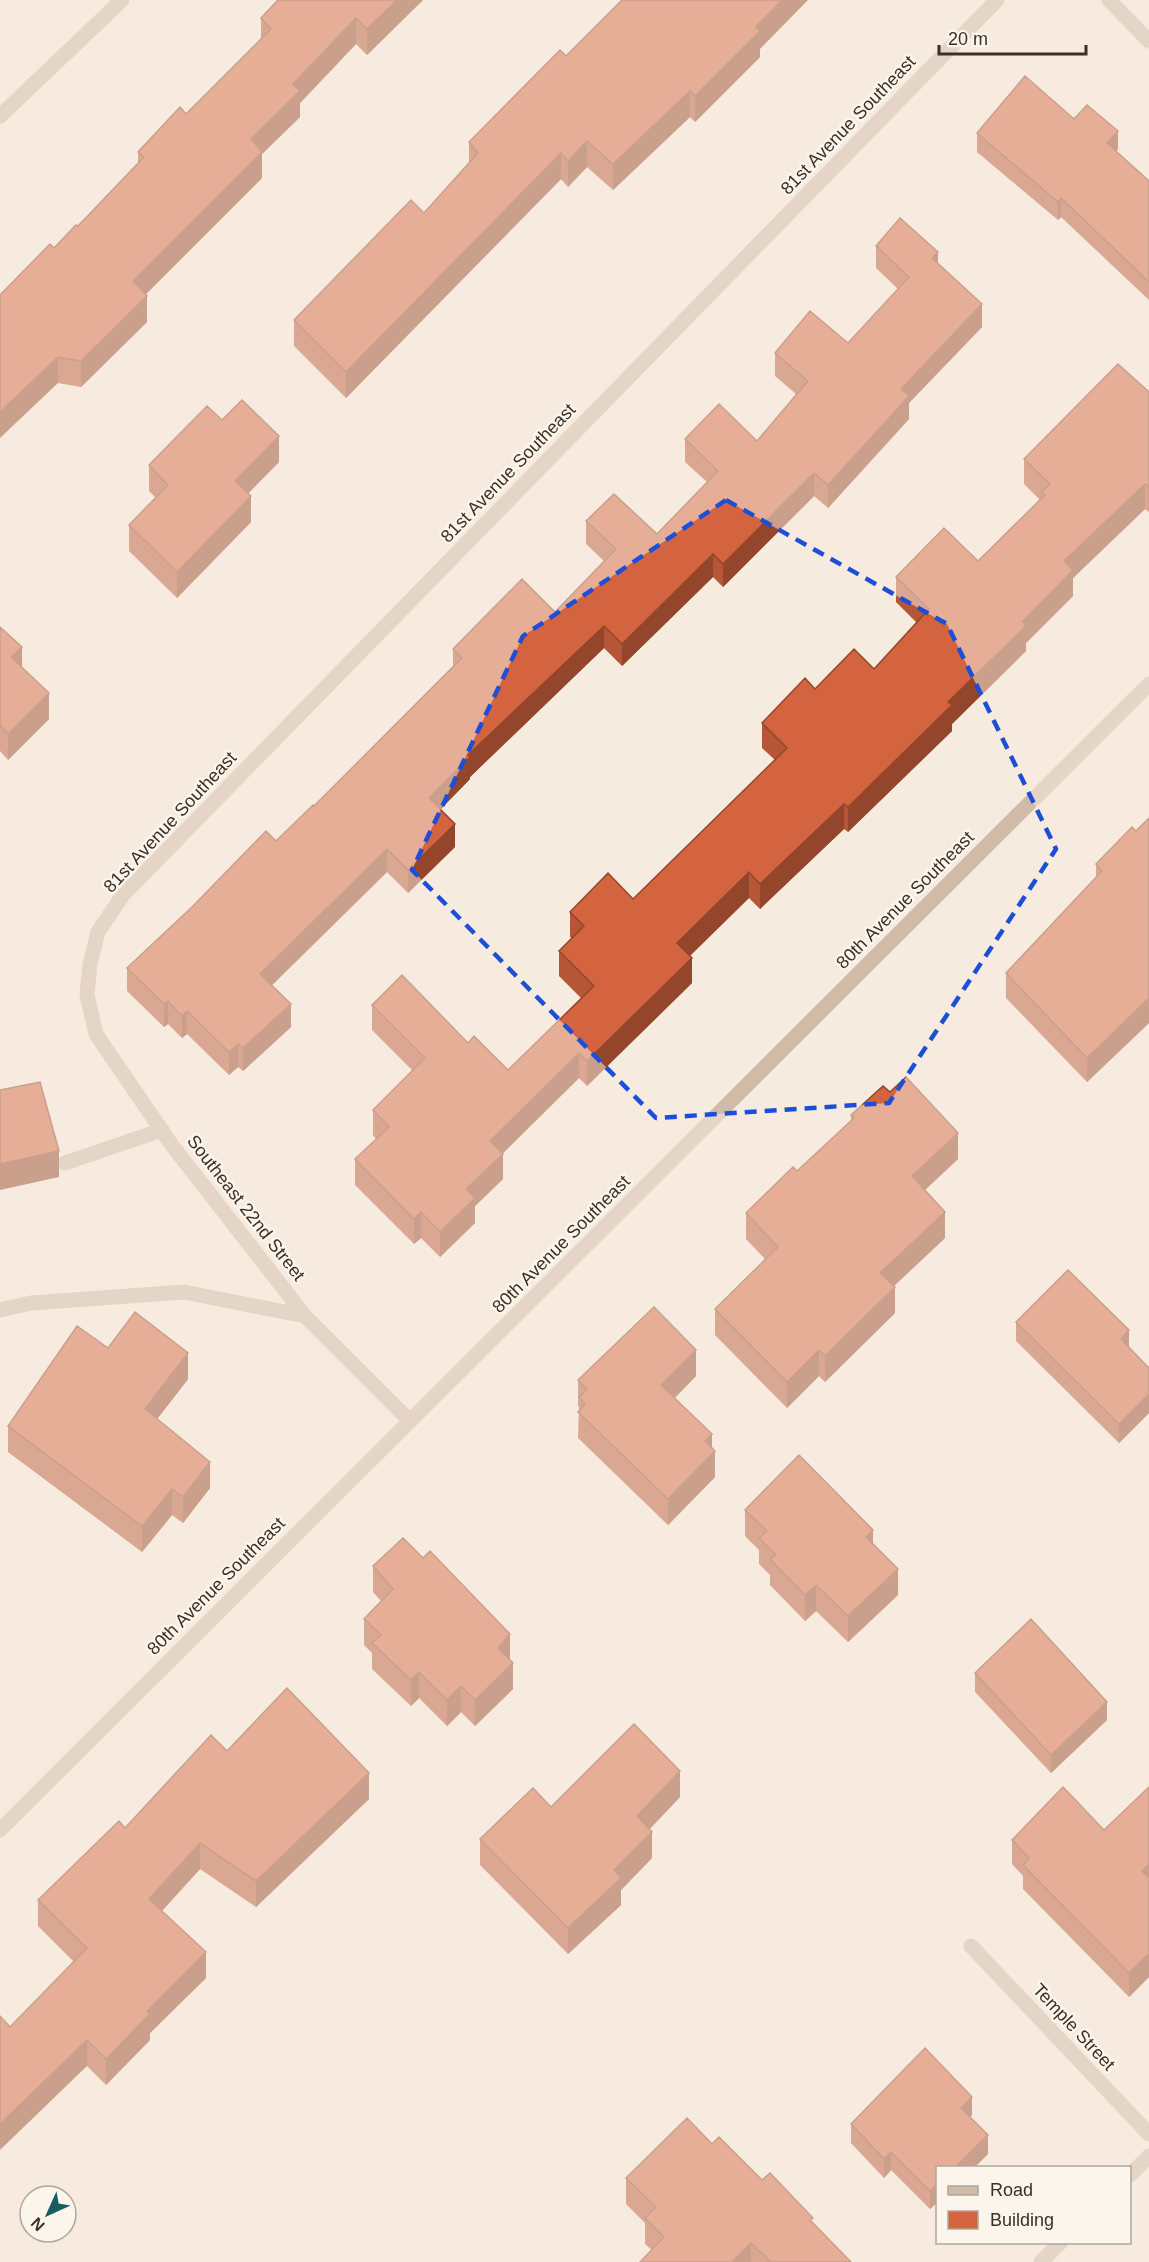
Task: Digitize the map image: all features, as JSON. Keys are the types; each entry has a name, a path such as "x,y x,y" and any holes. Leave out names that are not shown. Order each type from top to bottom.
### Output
{"street":[{"path":"0,116 122,0"},
{"name":"81st Avenue Southeast","path":"87,995 90,964 98,932 123,895 997,0"},
{"path":"1109,0 1149,41"},
{"name":"80th Avenue Southeast","path":"0,1830 1149,684"},
{"name":"Southeast 22nd Street","path":"87,995 96,1034 162,1130 305,1316 410,1421"},
{"path":"65,1163 162,1130"},
{"path":"0,1310 31,1303 183,1292 305,1316"},
{"name":"Temple Street","path":"972,1947 1149,2134"},
{"path":"1131,2174 1149,2156"},
{"path":"1041,2262 1059,2244"}],"highlighted area":[{"path":"726,500 947,624 1056,849 889,1103 656,1118 412,870 523,636"}],"building":[{"path":"278,0 397,0 367,29 356,18 293,84 300,91 251,139 262,152 133,281 147,296 81,361 58,357 0,412 0,295 50,244 54,248 76,225 78,226 144,157 138,152 180,107 186,114 271,29 261,18"},
{"path":"622,0 782,0 756,27 760,31 695,96 690,91 613,164 587,141 568,161 561,153 346,372 294,320 411,200 424,213 478,153 469,142 560,50 566,56"},
{"path":"1025,76 1074,119 1087,105 1118,131 1107,143 1149,181 1149,282 1061,198 1058,202 977,133"},
{"path":"900,218 938,252 932,258 982,304 901,389 909,396 828,485 814,473 723,564 713,554 622,644 604,626 468,755 470,757 429,798 455,824 408,870 387,849 260,974 291,1004 243,1048 238,1044 229,1052 187,1011 182,1016 168,1001 164,1004 127,968 192,907 266,831 276,841 314,806 462,658 453,649 522,579 555,612 616,549 586,521 614,494 657,534 718,471 685,439 719,404 757,441 808,381 775,353 810,311 848,343 909,277 876,246"},
{"path":"1118,364 1149,392 1149,487 1145,484 1064,561 1073,570 1023,621 1026,626 948,702 952,705 848,807 844,804 760,884 749,872 677,943 692,958 587,1061 579,1053 490,1141 503,1154 466,1189 475,1198 440,1232 421,1212 414,1219 355,1159 389,1127 373,1110 425,1058 372,1005 402,975 468,1043 474,1036 508,1070 594,986 559,951 584,926 570,912 608,873 633,899 787,748 762,723 805,678 815,689 854,649 874,669 929,609 896,577 944,528 978,561 1045,495 1042,492 1050,484 1024,459"},
{"path":"242,400 279,436 235,481 251,496 177,572 129,525 168,485 149,465 207,406 222,420"},
{"path":"0,627 22,647 11,657 49,693 8,734 0,725"},
{"path":"1149,818 1149,998 1087,1058 1006,973 1102,871 1096,864 1132,827 1136,831"},
{"path":"906,1077 958,1133 912,1176 945,1212 880,1273 895,1287 825,1356 819,1350 787,1382 715,1309 778,1247 746,1213 793,1167 797,1171 854,1118 851,1115 883,1086 890,1092"},
{"path":"40,1082 59,1151 0,1164 0,1090"},
{"path":"1068,1270 1129,1330 1121,1339 1149,1368 1149,1394 1119,1424 1016,1322"},
{"path":"654,1307 696,1350 661,1385 712,1434 705,1441 715,1451 668,1499 578,1412 585,1404 579,1397 587,1390 578,1380"},
{"path":"135,1312 188,1353 145,1409 210,1462 183,1497 172,1489 142,1526 8,1426 77,1326 108,1348"},
{"path":"799,1455 873,1530 866,1537 898,1569 848,1616 816,1585 805,1595 770,1559 776,1555 759,1538 767,1531 745,1510"},
{"path":"403,1538 423,1558 430,1551 510,1634 498,1648 513,1663 475,1700 461,1686 447,1700 419,1672 411,1680 372,1643 381,1635 364,1619 393,1589 373,1566"},
{"path":"1031,1619 1107,1702 1051,1755 975,1673"},
{"path":"287,1688 369,1773 256,1881 200,1843 149,1899 206,1952 147,2011 150,2014 106,2059 87,2040 0,2124 0,2016 10,2027 87,1948 38,1900 119,1821 125,1828 211,1735 227,1751"},
{"path":"634,1724 680,1771 637,1816 652,1832 614,1870 621,1878 568,1928 480,1839 533,1788 551,1807"},
{"path":"1063,1787 1104,1830 1149,1787 1149,1864 1142,1871 1149,1878 1149,1953 1129,1973 1023,1865 1029,1858 1012,1840"},
{"path":"925,2048 972,2097 961,2108 988,2135 956,2166 936,2166 936,2186 930,2191 891,2152 884,2159 851,2124"},
{"path":"687,2118 712,2144 719,2137 762,2180 770,2173 813,2218 810,2220 851,2262 771,2262 751,2243 732,2262 640,2262 664,2237 645,2218 656,2207 626,2178"}]}
